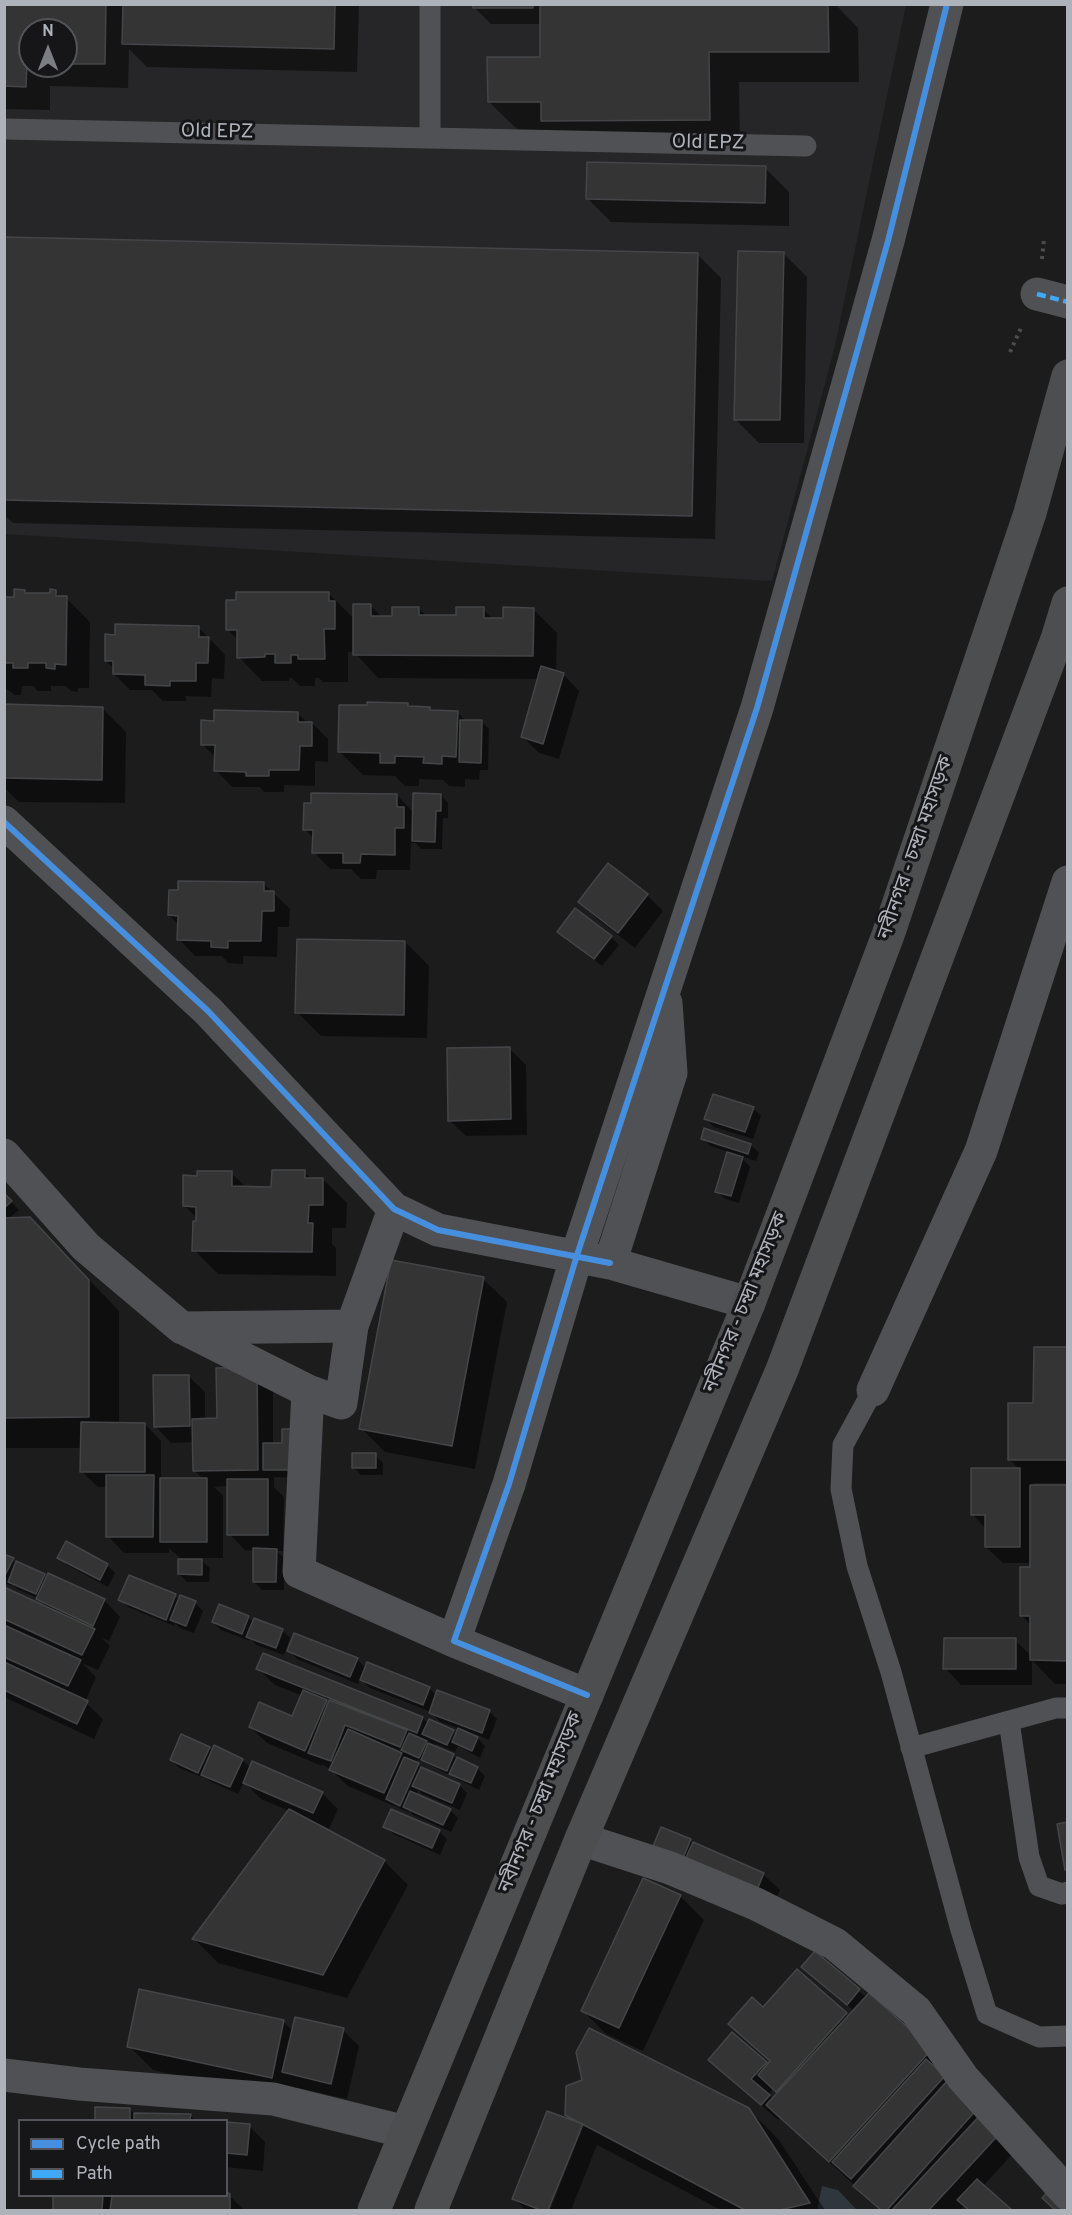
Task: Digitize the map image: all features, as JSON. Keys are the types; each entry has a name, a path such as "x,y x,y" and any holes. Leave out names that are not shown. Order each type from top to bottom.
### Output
{"highway":[{"name":"নবীনগর - চন্দ্রা মহাসড়ক","path":"374,2211 749,1303 888,935 1030,513 1068,376"},
{"path":"431,2211 580,1839 782,1370 1062,638 1068,603"}],"street":[{"path":"454,1641 509,1484 577,1256 757,708 888,241 947,4"},
{"path":"4,822 208,1011 394,1209 438,1230 610,1263 749,1303"},
{"path":"873,1390 981,1151 1068,882"},
{"path":"610,1263 671,1072 665,989"},
{"path":"4,1155 86,1247 182,1328 308,1391 340,1404 352,1326 394,1209"},
{"path":"182,1328 352,1326"},
{"path":"308,1391 299,1572 454,1641 587,1695"},
{"path":"580,1839 670,1868 735,1895 835,1944 916,2011 963,2078 1068,2194"},
{"path":"4,2075 80,2084 273,2099 406,2132"}],"lane":[{"path":"430,4 430,137"},
{"name":"Old EPZ","path":"4,129 806,146"},
{"path":"873,1390 843,1445 840,1489 856,1566 891,1672 961,1930 987,2014 1039,2037 1068,2036"},
{"path":"911,1748 1056,1708 1068,1708"},
{"path":"1009,1721 1029,1857 1035,1876 1039,1886 1062,1894 1068,1892"}],"shaded area":[{"path":"4,5 906,5 834,350 772,581 5,534"},
{"path":"822,2186 838,2190 857,2210 817,2210"}],"building":[{"path":"4,4 106,4 105,64 78,64 78,18 18,18 18,78 26,78 26,87 4,86"},
{"path":"123,4 335,4 334,49 122,44"},
{"path":"473,4 533,4 533,8 473,8"},
{"path":"540,4 828,4 829,52 709,52 710,120 541,121 541,102 488,102 487,57 540,57"},
{"path":"587,162 766,166 765,203 586,199"},
{"path":"4,237 698,253 692,516 4,500"},
{"path":"738,251 784,252 780,420 734,420"},
{"path":"14,589 25,590 25,593 50,593 50,589 56,590 56,596 67,596 66,665 55,664 55,669 46,668 46,663 28,663 28,668 13,668 13,663 4,663 4,597 14,597"},
{"path":"236,592 329,592 329,601 335,601 335,629 324,629 325,659 298,659 298,655 291,655 291,663 275,663 275,654 265,654 265,657 237,658 237,630 226,630 226,600 236,600"},
{"path":"353,604 371,604 371,616 392,616 392,607 419,607 419,615 456,615 456,607 484,607 484,618 503,618 503,607 534,608 533,656 353,655"},
{"path":"115,624 199,626 199,637 209,637 208,663 196,663 196,681 170,681 170,686 145,685 145,675 113,674 113,661 105,661 105,634 115,635"},
{"path":"541,666 564,673 543,744 521,737"},
{"path":"367,702 408,703 408,706 430,707 430,710 458,711 456,757 442,756 442,764 423,763 424,757 395,756 395,763 380,763 380,753 338,752 339,705 367,705"},
{"path":"4,704 103,707 102,780 4,778"},
{"path":"214,710 298,712 298,722 312,722 312,746 300,746 299,770 269,770 269,776 246,776 246,772 214,771 215,745 201,745 201,720 214,721"},
{"path":"460,720 482,720 481,763 459,762"},
{"path":"311,793 397,794 397,807 404,807 404,828 395,828 395,855 361,854 360,863 343,863 343,853 312,853 313,830 303,830 304,803 311,803"},
{"path":"413,793 441,794 441,811 436,811 435,842 412,841"},
{"path":"608,863 648,894 618,933 578,902"},
{"path":"178,881 264,882 264,891 274,891 274,911 262,911 261,941 228,941 228,948 211,947 211,941 177,940 178,916 168,915 169,890 178,890"},
{"path":"575,908 612,936 594,959 557,932"},
{"path":"297,939 405,941 404,1015 295,1013"},
{"path":"510,1047 511,1119 448,1121 447,1048"},
{"path":"713,1094 754,1107 745,1132 704,1119"},
{"path":"704,1128 751,1144 748,1154 701,1139"},
{"path":"727,1152 743,1157 731,1196 715,1192"},
{"path":"272,1170 305,1170 305,1178 323,1178 323,1205 309,1205 308,1223 313,1223 312,1252 192,1251 196,1207 183,1206 183,1175 197,1176 197,1171 232,1171 232,1186 271,1187"},
{"path":"4,1193 12,1201 4,1208"},
{"path":"30,1217 89,1280 89,1417 4,1418 4,1218"},
{"path":"391,1260 484,1277 452,1446 359,1429"},
{"path":"1034,1347 1068,1347 1068,1460 1008,1460 1008,1403 1033,1403"},
{"path":"257,1367 258,1470 193,1471 192,1419 217,1418 216,1368"},
{"path":"153,1375 189,1375 190,1426 154,1427"},
{"path":"81,1422 145,1423 145,1472 80,1472"},
{"path":"282,1429 296,1429 296,1470 263,1470 263,1443 282,1443"},
{"path":"352,1453 376,1453 376,1468 352,1468"},
{"path":"971,1468 1020,1468 1020,1547 985,1547 985,1515 971,1515"},
{"path":"106,1475 154,1475 153,1537 106,1537"},
{"path":"160,1478 207,1478 207,1542 160,1542"},
{"path":"227,1479 268,1479 268,1535 227,1535"},
{"path":"1030,1485 1068,1485 1068,1661 1030,1660 1030,1616 1020,1616 1020,1567 1030,1567"},
{"path":"66,1541 108,1564 100,1580 57,1558"},
{"path":"253,1548 277,1549 276,1582 253,1582"},
{"path":"4,1554 14,1558 4,1577"},
{"path":"178,1559 202,1559 202,1575 178,1574"},
{"path":"16,1561 45,1574 36,1594 8,1582"},
{"path":"48,1573 105,1599 93,1626 36,1599"},
{"path":"129,1575 176,1594 166,1620 118,1600"},
{"path":"4,1587 95,1629 82,1655 4,1619"},
{"path":"180,1595 196,1601 186,1626 170,1620"},
{"path":"219,1604 249,1616 242,1634 212,1622"},
{"path":"254,1618 283,1629 276,1648 246,1637"},
{"path":"4,1625 81,1660 68,1686 4,1657"},
{"path":"294,1633 358,1658 350,1677 287,1651"},
{"path":"944,1638 1016,1638 1016,1669 943,1669"},
{"path":"263,1653 423,1717 417,1733 256,1669"},
{"path":"4,1662 88,1701 77,1724 4,1690"},
{"path":"367,1662 430,1687 423,1705 360,1680"},
{"path":"303,1690 327,1700 305,1751 249,1727 259,1702 292,1716"},
{"path":"437,1690 490,1710 482,1733 429,1713"},
{"path":"329,1700 407,1730 400,1747 345,1725 331,1761 308,1753"},
{"path":"429,1719 454,1730 447,1745 422,1734"},
{"path":"458,1728 478,1737 472,1751 452,1742"},
{"path":"348,1729 402,1753 384,1793 329,1770"},
{"path":"409,1733 427,1741 419,1758 401,1750"},
{"path":"181,1734 210,1747 198,1773 170,1760"},
{"path":"428,1743 454,1754 447,1771 421,1760"},
{"path":"214,1745 243,1759 230,1787 201,1775"},
{"path":"404,1757 419,1763 400,1806 386,1799"},
{"path":"457,1757 478,1767 471,1783 449,1774"},
{"path":"252,1761 323,1792 313,1813 243,1783"},
{"path":"421,1767 460,1784 452,1803 412,1786"},
{"path":"410,1791 451,1809 443,1825 403,1807"},
{"path":"289,1809 385,1860 323,1975 192,1939"},
{"path":"391,1809 440,1830 432,1848 383,1827"},
{"path":"1068,1822 1068,1869 1065,1870 1057,1824"},
{"path":"661,1827 691,1839 681,1863 651,1851"},
{"path":"693,1842 764,1873 754,1897 682,1866"},
{"path":"643,1878 681,1895 619,2028 581,2011"},
{"path":"815,1951 860,1989 847,2005 801,1967"},
{"path":"797,1969 847,2013 776,2092 758,2075 770,2061 728,2024 752,1997 763,2007"},
{"path":"139,1989 284,2020 272,2078 127,2047"},
{"path":"869,1993 932,2049 829,2162 766,2105"},
{"path":"295,2017 344,2028 331,2084 282,2072"},
{"path":"589,2028 749,2108 810,2203 780,2210 745,2210 565,2115 566,2086 582,2080 576,2052"},
{"path":"732,2032 767,2062 751,2079 770,2095 761,2105 708,2060"},
{"path":"926,2059 945,2076 851,2179 832,2162"},
{"path":"947,2081 978,2108 887,2210 881,2210 853,2186"},
{"path":"95,2107 130,2108 130,2119 95,2119"},
{"path":"547,2111 583,2124 548,2210 541,2210 512,2199"},
{"path":"983,2112 1003,2130 929,2210 892,2210"},
{"path":"134,2113 191,2114 190,2119 134,2119"},
{"path":"228,2122 250,2124 247,2155 228,2153"},
{"path":"977,2179 1012,2210 969,2210 957,2200"},
{"path":"1053,2185 1068,2198 1068,2210 1055,2210 1042,2198"},
{"path":"228,2192 230,2194 230,2210 110,2210 112,2197 228,2197"},
{"path":"53,2197 103,2197 102,2210 53,2210"}],"marked path":[{"path":"1037,294 1068,302"}],"cycle path":[{"path":"587,1695 454,1641 509,1484 577,1255 757,708 888,241 947,4"},
{"path":"4,822 208,1011 394,1209 438,1230 610,1263"}]}
